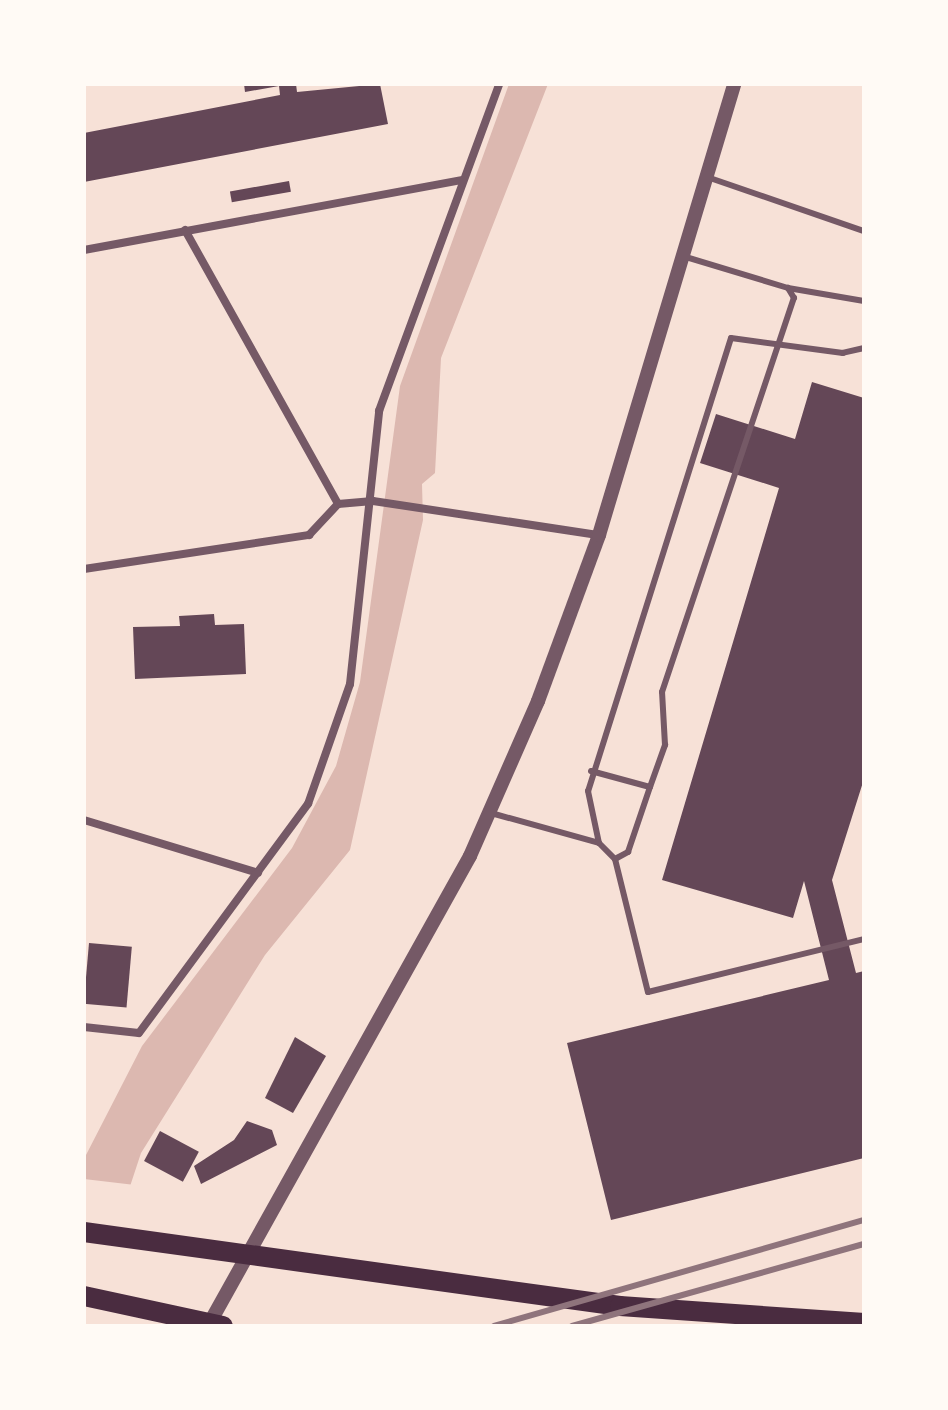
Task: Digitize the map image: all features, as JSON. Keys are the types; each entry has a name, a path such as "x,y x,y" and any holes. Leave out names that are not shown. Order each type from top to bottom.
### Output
{"main road":[{"path":"84,1232 620,1306 864,1323"},
{"path":"84,1296 214,1325"}],"street":[{"path":"84,1027 139,1033 308,804 330,751 350,684 373,501 379,411 499,84"},
{"path":"214,1325 489,813 599,535 734,84"},
{"path":"84,250 463,180"},
{"path":"185,230 338,504"},
{"path":"84,569 309,535 338,504 373,501 599,535"},
{"path":"84,820 258,873"}],"lane":[{"path":"707,177 864,231"},
{"path":"683,256 788,288 864,301"},
{"path":"615,859 628,852 665,745 662,692 794,298 788,288"},
{"path":"599,843 591,771 731,338 779,341 843,353 864,348"},
{"path":"591,771 650,787"},
{"path":"489,813 599,843 615,859 648,992 864,939"}],"shaded area":[{"path":"509,84 548,84 441,358 435,473 422,484 423,520 350,850 265,955 141,1153 84,1326 86,1155 142,1046 292,848 336,766 360,682 400,386"}],"pier":[{"path":"84,1179 135,1185 93,1326 84,1326"}],"building":[{"path":"244,84 296,84 297,92 380,84 388,124 84,182 84,133 280,95 279,86 245,92"},
{"path":"289,181 291,192 232,202 230,191"},
{"path":"812,382 864,398 864,779 832,880 856,973 864,971 864,1158 611,1220 567,1043 829,980 804,881 793,918 662,880 779,488 700,463 716,414 795,439"},
{"path":"214,614 215,625 244,624 246,674 135,679 133,627 180,626 179,616"},
{"path":"89,943 132,947 127,1008 84,1004"},
{"path":"295,1037 326,1056 293,1113 265,1098"},
{"path":"247,1121 272,1130 277,1145 201,1184 194,1166 234,1140"},
{"path":"160,1131 199,1152 183,1182 144,1161"}],"railway":[{"path":"494,1326 864,1220"},
{"path":"572,1326 864,1244"}]}
